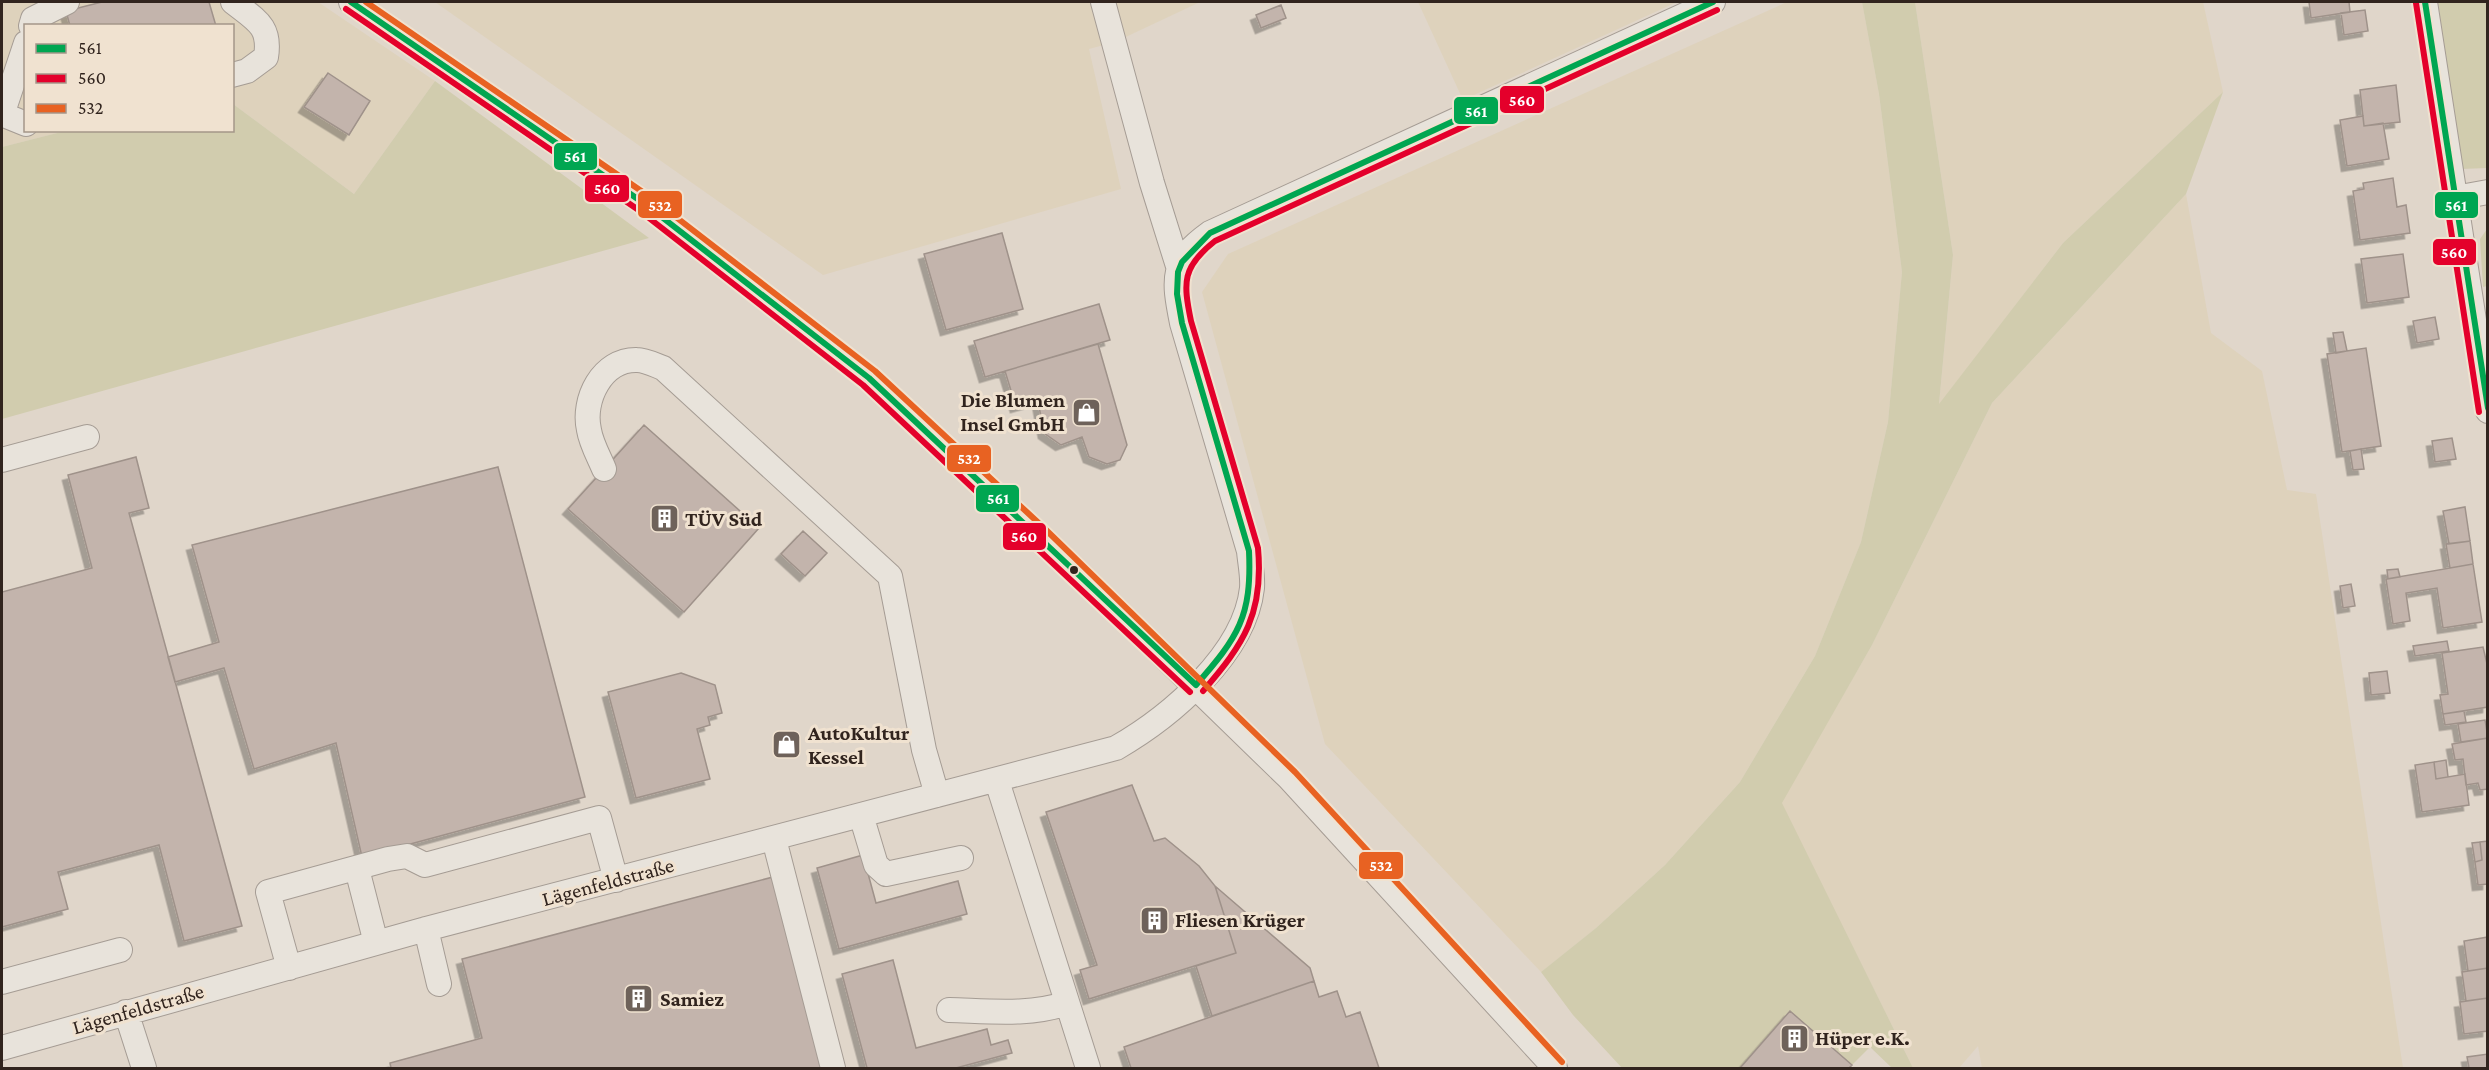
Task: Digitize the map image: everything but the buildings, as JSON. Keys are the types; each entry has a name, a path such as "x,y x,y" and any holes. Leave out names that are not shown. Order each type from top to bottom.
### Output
{"street":[{"path":"28,15 67,2"},
{"path":"234,2 264,27 269,41 266,57 247,71 234,74"},
{"path":"351,2 645,204 869,378 1196,685 1318,807 1555,1068"},
{"name":"Lägenfeldstraße","path":"2,1048 426,929 1116,748 1177,707 1237,637 1247,610 1252,586 1249,551 1182,323 1175,288 1178,266 1103,2"},
{"path":"1178,266 1190,248 1210,233 1713,2"},
{"path":"2425,2 2487,411"},
{"path":"24,49 3,115 24,123"},
{"path":"2455,198 2487,192"},
{"path":"604,469 588,429 594,385 621,362 638,360 663,368 890,576 924,750 937,795"},
{"path":"2,459 87,437"},
{"path":"996,780 1088,1068"},
{"path":"861,815 876,865 886,874 962,858"},
{"path":"289,968 268,892 407,856 425,865 599,818 616,880"},
{"path":"774,839 833,1068"},
{"path":"357,869 376,944"},
{"path":"426,929 440,984"},
{"path":"2,982 120,950"},
{"path":"949,1010 1018,1011 1052,1008 1067,1003"},
{"path":"126,1012 144,1068"}],"shaded area":[{"path":"2,2 318,2 435,81 354,194 234,105 234,24 24,24 24,132 61,132 2,147"},
{"path":"435,2 1200,2 1115,42 1089,49 1121,189 823,275"},
{"path":"1418,2 1677,2 1463,100"},
{"path":"1787,2 1862,2 1879,94 1902,272 1888,422 1861,542 1815,656 1740,782 1665,865 1596,928 1541,972 1325,744 1202,292 1228,254"},
{"path":"1862,2 1915,2 1953,255 1939,404 2063,243 2223,92 2186,194 1992,403 1872,645 1782,803 1913,1068 1892,1068 1870,1047 1852,1065 1790,1011 1740,1068 1622,1068 1573,1015 1541,972 1596,928 1665,865 1740,782 1815,656 1861,542 1888,422 1902,272 1879,94"},
{"path":"1915,2 2203,2 2223,92 2063,243 1939,405 1953,255"},
{"path":"2438,2 2487,2 2487,168 2461,169"},
{"path":"435,81 649,238 2,419 2,147 61,132 234,132 234,105 354,194"},
{"path":"2186,194 2211,333 2262,371 2287,490 2316,494 2403,1068 1982,1068 1978,1046 1959,1068 1913,1068 1781,803 1872,645 1992,403"},
{"path":"2487,229 2487,286 2483,287 2480,239"}],"transit line":[{"name":"561","path":"351,2 645,204 869,378 1196,685"},
{"name":"532","path":"366,2 650,197 875,371 1044,528 1295,772 1562,1062"},
{"name":"561","path":"1196,685 1232,639 1245,610 1248,593 1249,551 1182,323 1177,294 1178,272 1182,262 1210,233 1713,2"},
{"name":"561","path":"2425,2 2488,408"},
{"name":"560","path":"2416,3 2479,412"},
{"name":"560","path":"346,9 640,211 863,385 1190,692"},
{"name":"560","path":"1203,691 1230,658 1248,626 1258,591 1259,571 1258,548 1191,321 1186,285 1196,259 1215,241 1717,10"}],"place":[{"name":"Die Blumen Insel GmbH","path":"1086,412"},
{"name":"TÜV Süd","path":"664,519"},
{"name":"AutoKultur Kessel","path":"787,745"},
{"name":"Fliesen Krüger","path":"1154,920"},
{"name":"Samiez","path":"639,999"},
{"name":"Hüper e.K.","path":"1794,1038"}]}
